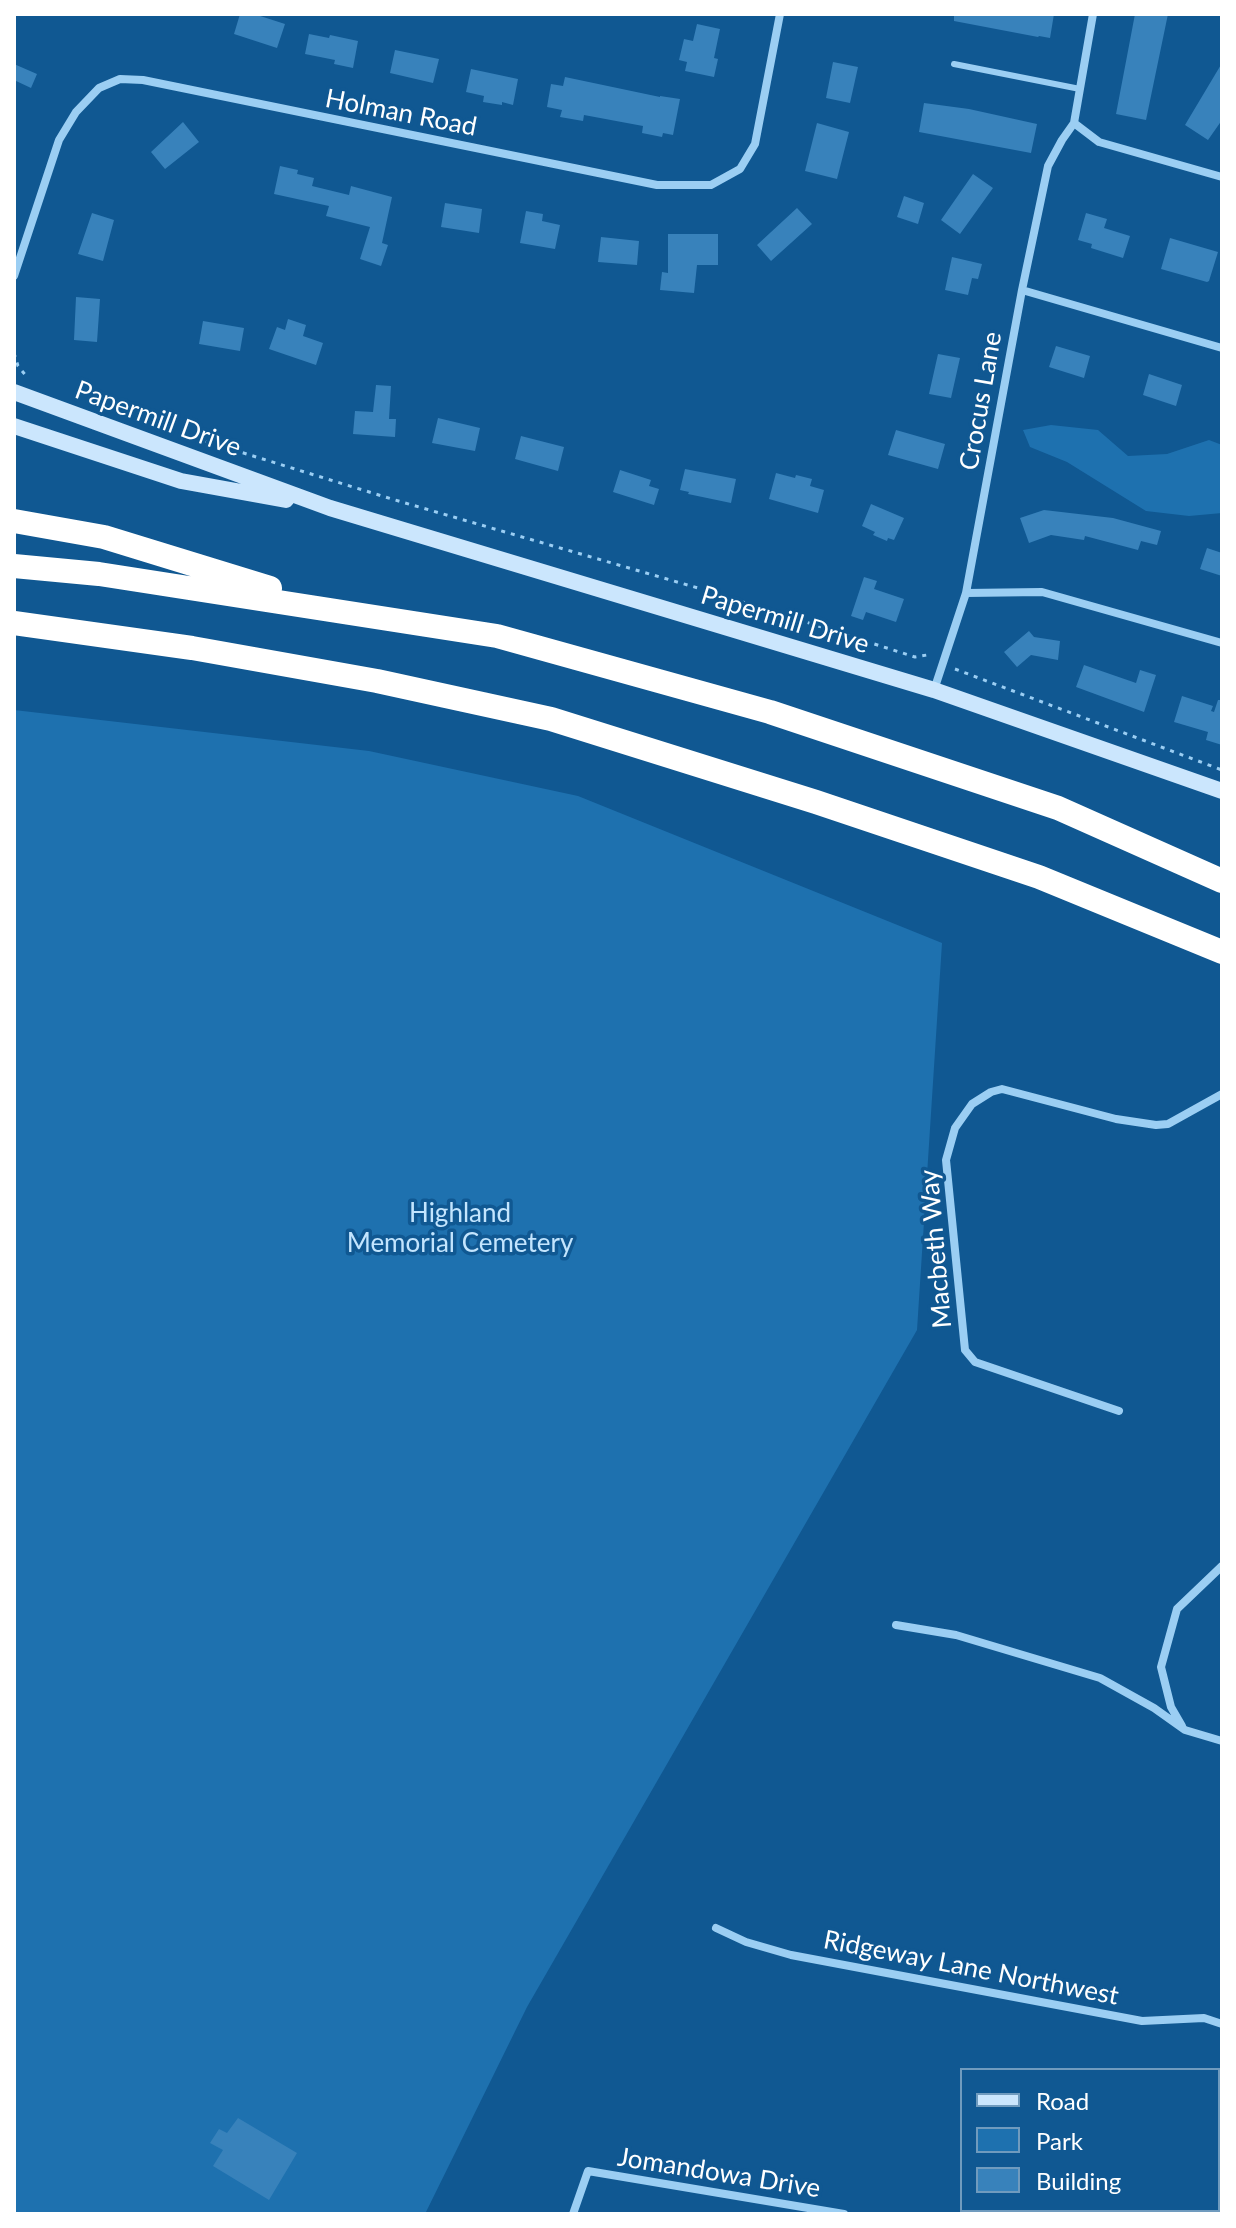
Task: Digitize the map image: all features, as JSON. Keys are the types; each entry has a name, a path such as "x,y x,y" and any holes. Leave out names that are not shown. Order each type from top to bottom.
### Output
{"highway":[{"path":"14,521 104,537 353,614"},
{"path":"14,566 99,574 497,636 770,712 1058,808 1222,881"},
{"path":"14,623 192,648 361,678 551,719 816,802 1039,877 1222,952"}],"main road":[{"name":"Papermill Drive","path":"14,392 330,508 934,690 1222,791"},
{"name":"Papermill Drive","path":"14,426 181,481 330,508"}],"street":[{"name":"Holman Road","path":"14,276 59,140 76,112 99,88 120,79 143,80 657,185 711,185 740,169 755,144 780,14"},
{"name":"Crocus Lane","path":"934,690 966,593 1048,166 1074,123 1093,14"},
{"path":"1074,123 1099,142 1222,177"},
{"path":"1022,290 1222,348"},
{"path":"966,593 1042,592 1222,643"},
{"name":"Macbeth Way","path":"1119,1411 975,1362 965,1350 946,1160 955,1128 972,1104 1002,1089 1116,1119 1156,1125 1168,1124 1222,1094"},
{"path":"1185,1730 1171,1707 1161,1667 1177,1609 1222,1566"},
{"path":"896,1625 956,1635 1100,1678 1154,1708 1185,1730 1222,1741"},
{"name":"Ridgeway Lane Northwest","path":"716,1928 746,1942 806,1958 1142,2021 1204,2018 1222,2024"},
{"name":"Jomandowa Drive","path":"573,2214 588,2171 844,2214"}],"lane":[{"path":"954,64 1080,89"}],"path":[{"path":"14,339 14,346"},
{"path":"14,353 18,366 28,379"},
{"path":"190,437 715,593 915,657 927,655 964,673 1222,770"}],"green space":[{"path":"1051,425 1098,430 1128,456 1167,454 1209,440 1222,445 1222,513 1189,516 1146,511 1067,462 1030,447 1023,430"},
{"name":"Highland Memorial Cemetery","path":"14,710 369,751 578,796 942,943 917,1330 527,2007 425,2214 14,2214"}],"building":[{"path":"240,14 254,14 285,24 277,48 234,34"},
{"path":"954,14 1054,14 1050,38 954,21"},
{"path":"1135,14 1168,14 1146,120 1116,114"},
{"path":"697,24 720,29 714,77 685,71 687,62 679,60 684,39 693,41"},
{"path":"309,34 358,41 353,68 334,64 335,60 305,54"},
{"path":"395,50 439,59 433,83 390,73"},
{"path":"833,62 858,67 850,103 826,98"},
{"path":"1222,63 1222,120 1208,140 1185,125"},
{"path":"14,64 37,74 31,88 14,80"},
{"path":"471,69 518,79 513,105 483,102 484,96 466,92"},
{"path":"565,77 680,99 673,135 663,133 662,137 642,133 643,126 584,115 583,121 560,117 562,110 547,107 551,84 563,86"},
{"path":"924,103 1037,124 1031,153 919,132"},
{"path":"183,122 199,142 165,169 151,152"},
{"path":"817,123 849,132 837,179 805,171"},
{"path":"280,166 314,178 312,186 349,195 351,186 392,197 382,243 388,245 381,266 360,259 370,227 326,216 329,206 274,194"},
{"path":"973,174 993,188 960,234 941,220"},
{"path":"904,196 924,203 918,224 897,217"},
{"path":"445,203 482,209 479,233 441,227"},
{"path":"797,208 812,224 771,261 757,245"},
{"path":"526,211 543,214 542,221 560,225 555,249 520,243"},
{"path":"92,213 114,220 103,261 78,254"},
{"path":"1086,213 1107,219 1104,228 1130,236 1123,258 1091,248 1092,244 1078,240"},
{"path":"668,234 718,234 718,265 697,265 694,293 660,290 662,272 668,273"},
{"path":"601,237 639,241 637,265 598,262"},
{"path":"1170,238 1218,252 1209,281 1161,269"},
{"path":"952,257 982,264 978,279 972,278 968,295 945,290"},
{"path":"76,297 100,299 97,342 74,340"},
{"path":"288,319 306,325 303,336 323,343 316,365 269,349 277,327 285,330"},
{"path":"203,321 244,328 240,351 199,344"},
{"path":"1056,346 1090,356 1084,378 1049,367"},
{"path":"938,354 960,358 951,398 929,394"},
{"path":"1149,374 1182,385 1176,406 1143,395"},
{"path":"376,385 391,386 389,419 396,419 395,437 353,434 355,411 373,412"},
{"path":"438,418 480,428 475,451 432,443"},
{"path":"896,430 945,444 938,469 888,455"},
{"path":"521,436 564,447 558,471 515,459"},
{"path":"685,469 736,479 731,503 680,490"},
{"path":"620,470 651,480 649,486 659,489 654,505 613,492"},
{"path":"776,473 812,479 810,486 824,490 818,513 769,499"},
{"path":"871,504 904,518 894,540 888,538 887,541 873,535 875,532 862,526"},
{"path":"1044,510 1113,518 1161,531 1157,545 1141,541 1138,550 1085,536 1084,540 1051,535 1029,543 1020,518"},
{"path":"1207,548 1222,553 1222,576 1200,569"},
{"path":"864,577 877,581 874,589 904,599 896,622 866,612 863,620 851,616"},
{"path":"1029,631 1034,637 1060,641 1058,660 1031,655 1017,667 1004,652"},
{"path":"1084,665 1136,683 1140,670 1156,675 1144,712 1076,687"},
{"path":"1182,696 1213,706 1211,711 1214,712 1218,700 1222,700 1222,745 1206,740 1208,732 1174,722"},
{"path":"238,2118 297,2153 269,2200 213,2166 223,2150 210,2143 219,2129 227,2133"}]}
